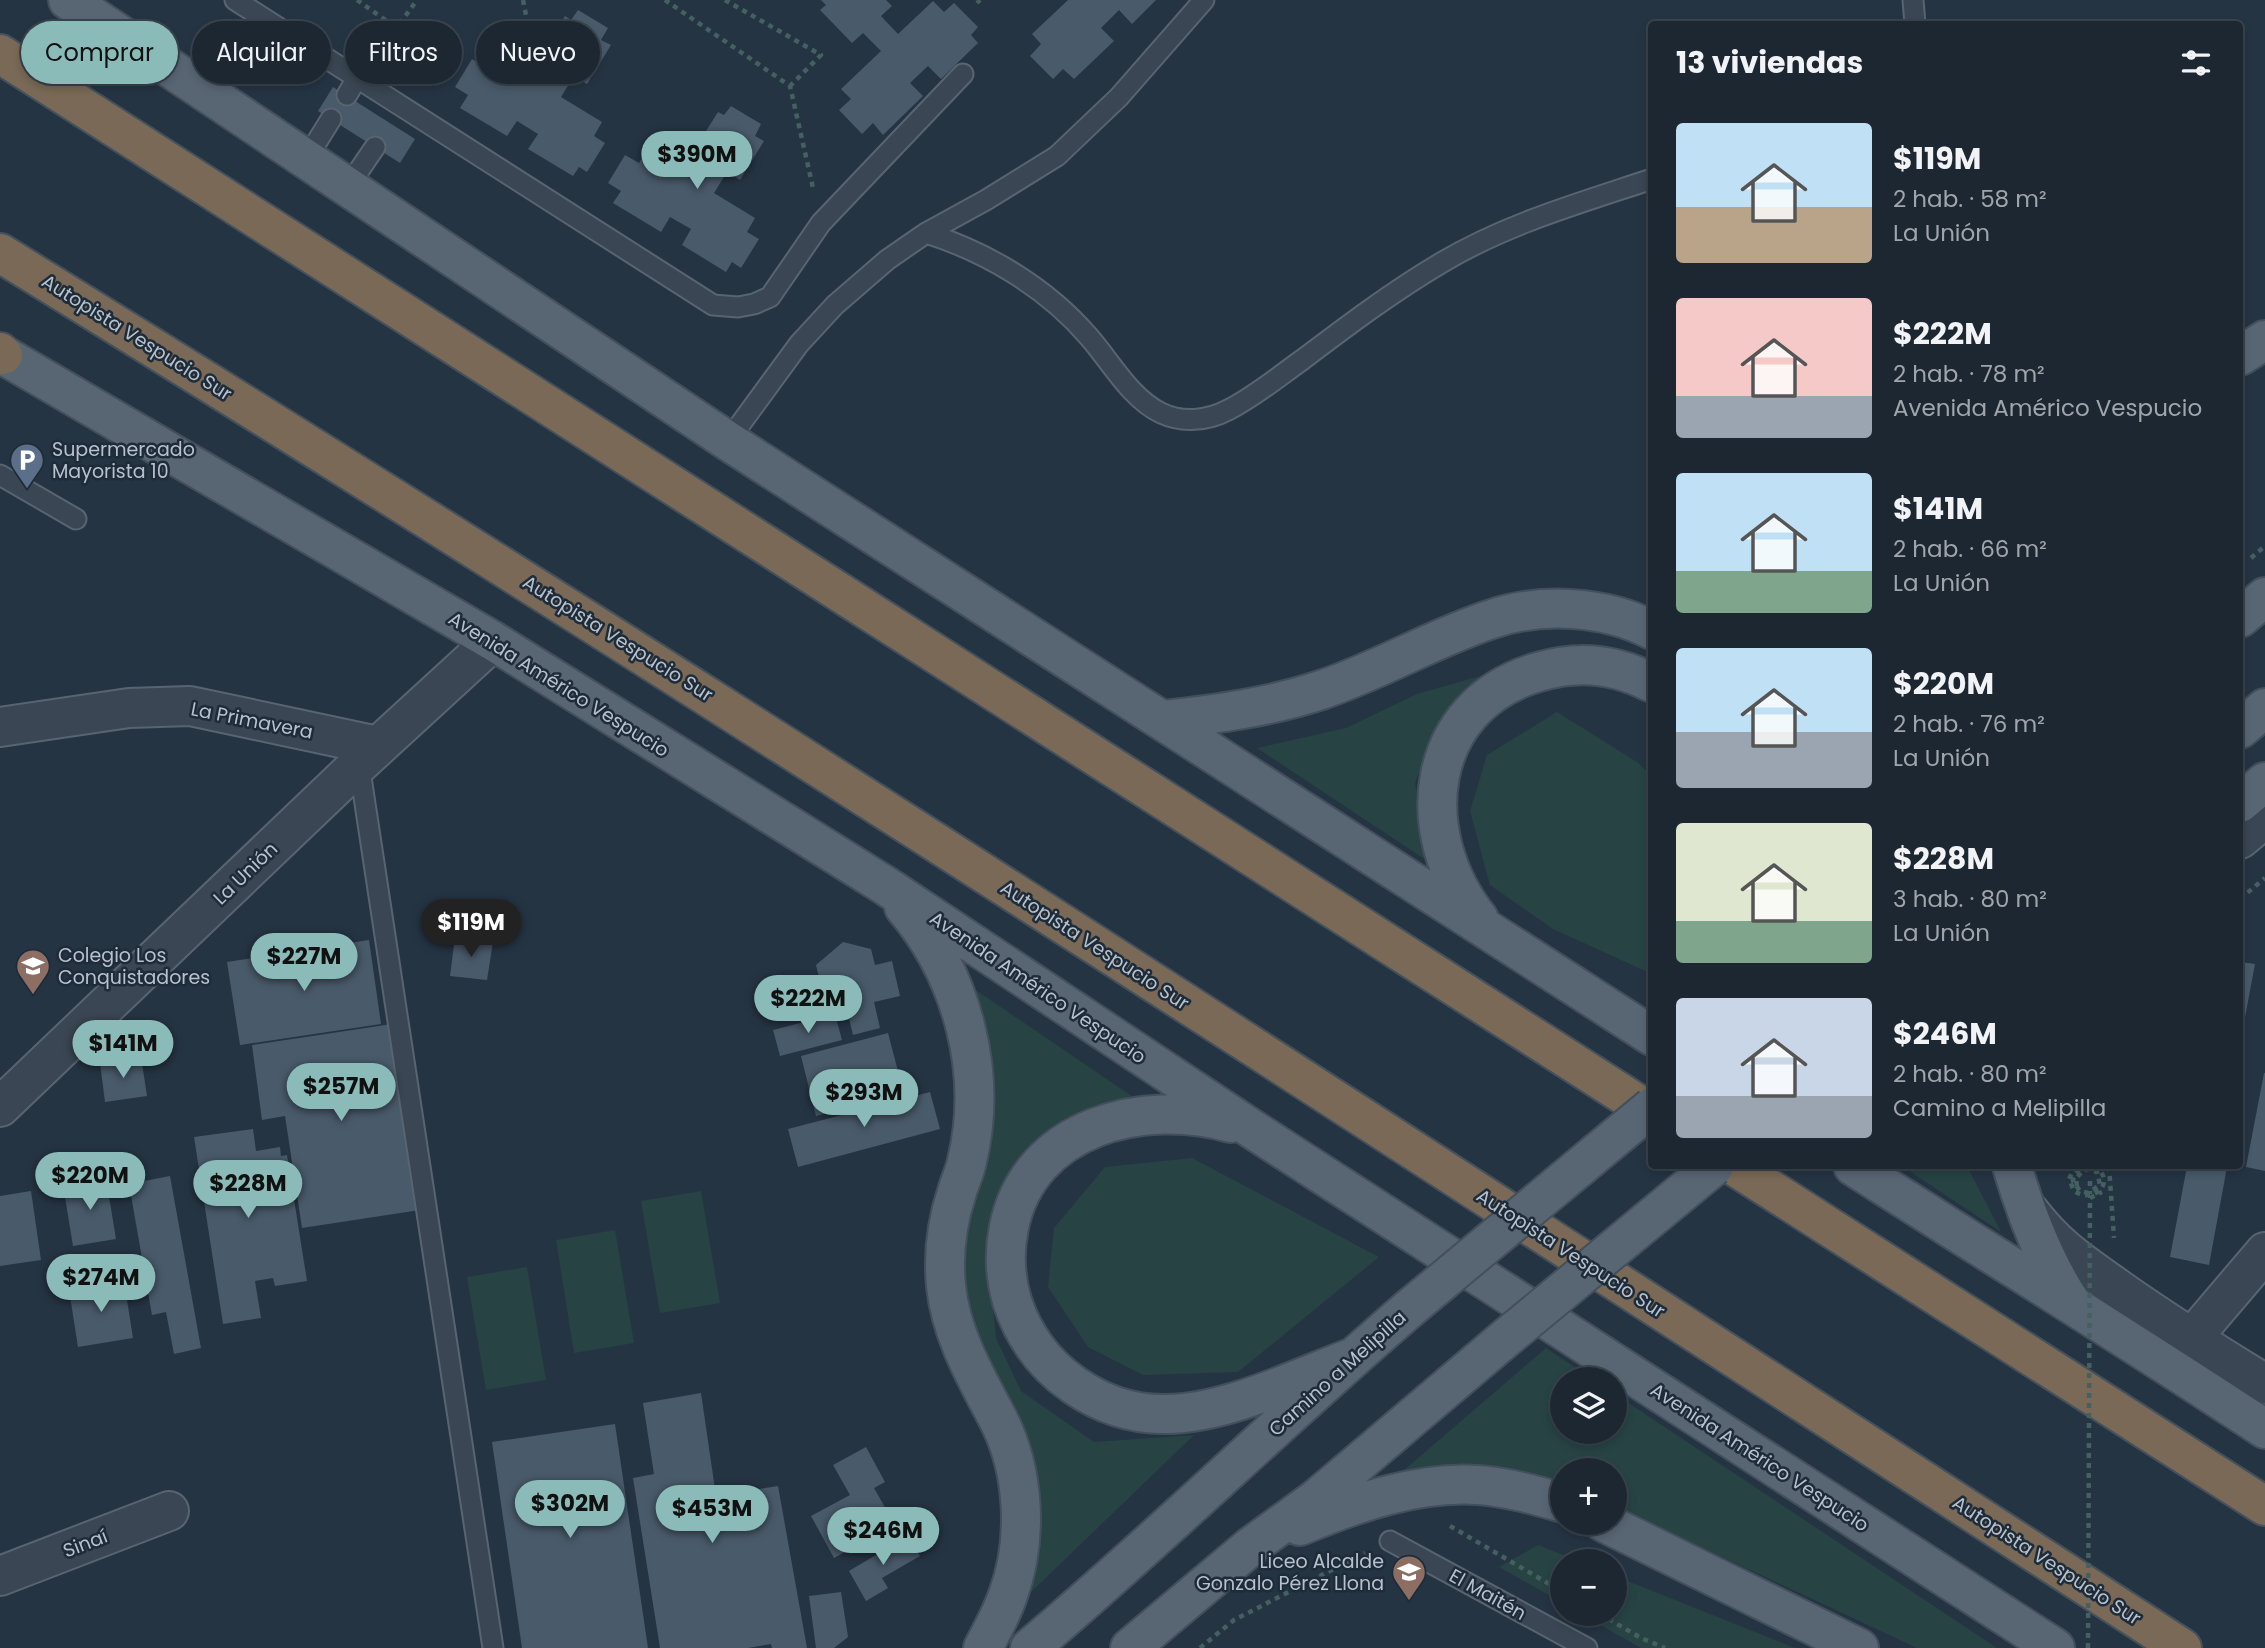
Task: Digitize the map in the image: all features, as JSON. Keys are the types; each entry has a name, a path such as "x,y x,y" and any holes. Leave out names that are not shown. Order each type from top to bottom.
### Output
{"highway":[{"path":"0,54 1648,1110"},
{"name":"Autopista Vespucio Sur","path":"0,253 310,444 721,704 2182,1648"},
{"path":"1739,1169 2265,1506"}],"main road":[{"path":"68,0 305,161 728,441 1648,1032"},
{"name":"Avenida Américo Vespucio","path":"2,354 493,641 886,886 1252,1129 2055,1648"},
{"path":"2243,615 2265,597"},
{"path":"1164,720 1248,708 1317,692 1366,675 1492,618 1526,611 1589,611 1617,617 1648,629"},
{"path":"1487,929 1466,903 1451,875 1437,816 1443,757 1462,722 1475,707 1510,683 1554,667 1581,664 1608,667 1629,672 1648,681"},
{"path":"2243,726 2265,708"},
{"path":"2243,800 2265,782"},
{"path":"886,886 912,917 952,986 966,1028 972,1062 975,1096 973,1130 967,1163 948,1227 946,1287 958,1336 1000,1422 1011,1452 1021,1515 1014,1575 1008,1597 983,1648"},
{"name":"Camino a Melipilla","path":"1030,1648 1114,1577 1351,1358 1648,1110"},
{"path":"1252,1129 1219,1119 1185,1114 1151,1114 1102,1124 1064,1145 1034,1172 1023,1187 1012,1214 1006,1241 1006,1266 1016,1313 1028,1337 1044,1359 1063,1377 1112,1405 1139,1412 1184,1413 1225,1404 1351,1358"},
{"path":"1130,1648 1250,1547 1316,1499 1710,1169"},
{"path":"1858,1169 2075,1309 2139,1346 2265,1429"},
{"path":"2013,1169 2023,1203 2054,1276 2075,1309"},
{"path":"1250,1547 1361,1503 1423,1488 1478,1485 1550,1500"},
{"path":"1627,1534 1859,1648"}],"street":[{"name":"La Unión","path":"0,1107 369,755 493,641"},
{"name":"La Primavera","path":"0,727 129,708 190,706 369,755"},
{"path":"2243,836 2265,818"},
{"path":"2018,1169 2023,1203 2047,1234 2069,1255 2191,1339 2265,1384"},
{"path":"2191,1339 2265,1252"},
{"name":"Sinaí","path":"0,1576 169,1511"}],"lane":[{"path":"235,0 345,70"},
{"path":"728,441 799,344 835,305 887,260 926,233 986,201 1058,156 1119,97 1204,0"},
{"path":"1913,0 1914,21"},
{"path":"364,84 397,114 713,305 738,307 770,297 821,223 963,74"},
{"path":"347,95 354,84"},
{"path":"305,161 331,119"},
{"path":"347,188 375,147"},
{"path":"926,233 986,257 1038,289 1088,336 1132,391 1146,404 1163,414 1181,419 1198,419 1214,416 1250,397 1378,304 1442,262 1491,237 1546,214 1648,180"},
{"path":"0,475 76,519"},
{"path":"369,755 493,1648"},
{"name":"El Maitén","path":"1390,1541 1587,1648"}],"path":[{"path":"357,0 387,21"},
{"path":"403,21 417,0"},
{"path":"523,0 527,21"},
{"path":"665,0 790,86 821,223"},
{"path":"725,0 821,55 790,86"},
{"path":"2243,896 2265,878"},
{"path":"2074,1169 2070,1179 2074,1191 2086,1196 2100,1191 2104,1184 2104,1177 2097,1169"},
{"path":"2077,1186 2078,1174 2088,1169 2097,1172 2100,1185 2088,1193 2080,1191 2073,1181 2080,1169"},
{"path":"2090,1198 2102,1192 2105,1186 2103,1169"},
{"path":"2088,1648 2090,1181"},
{"path":"1620,1626 1665,1648"}],"green space":[{"path":"1516,666 1436,726 1415,783 1429,862 1257,748 1346,728 1417,694"},
{"path":"1557,712 1637,762 1648,772 1648,972 1553,929 1490,885 1470,811 1487,755"},
{"path":"967,984 1133,1097 1074,1114 1013,1167 987,1241 996,1338 1021,1391 1094,1442 1194,1435 1028,1595 1041,1513 1029,1466 983,1354 965,1301 958,1252 974,1207 991,1133 993,1064"},
{"path":"1192,1158 1379,1257 1238,1372 1143,1375 1088,1347 1048,1287 1054,1228 1105,1167"},
{"path":"1906,1169 1969,1169 2001,1232"},
{"path":"701,1191 720,1303 660,1313 641,1201"},
{"path":"615,1230 634,1343 574,1353 556,1240"},
{"path":"527,1267 546,1380 486,1390 467,1277"},
{"path":"1546,1348 1574,1367 1550,1367 1550,1444 1627,1444 1627,1402 1997,1648 1917,1648 1627,1513 1627,1458 1550,1458 1550,1484 1500,1469 1403,1471"},
{"path":"1538,1545 1550,1550 1550,1596 1499,1567"},
{"path":"1627,1581 1795,1648 1641,1648 1602,1626 1627,1626"}],"building":[{"path":"821,0 886,0 892,6 881,16 898,34 933,1 944,12 954,3 978,27 971,35 978,43 941,79 928,66 910,83 923,96 883,135 873,123 862,134 839,110 851,99 841,89 881,51 863,33 852,43 820,10 826,5"},
{"path":"1068,0 1156,0 1132,24 1119,10 1101,28 1114,41 1074,79 1063,69 1053,79 1030,56 1041,44 1032,34"},
{"path":"578,10 596,21 562,21 565,16 571,20"},
{"path":"600,23 608,28 601,40 611,45 600,63"},
{"path":"472,59 476,61 476,84 569,84 561,97 602,122 594,136 605,143 587,172 579,167 573,176 528,149 538,134 517,121 507,136 460,108 468,95 455,87 462,84 462,75"},
{"path":"333,87 415,139 400,163 318,111"},
{"path":"731,106 761,124 755,136 764,141 740,180 727,172 714,193 755,218 747,232 759,239 741,268 732,262 726,272 682,245 691,229 670,217 661,232 613,203 621,191 608,183 625,155 639,163 646,151 693,180 707,158 694,150 718,112 724,115"},
{"path":"455,937 493,942 487,980 450,976"},
{"path":"369,940 381,1024 240,1045 227,962"},
{"path":"843,942 871,949 875,965 892,961 900,996 874,1002 880,1028 853,1035 846,1006 827,1010 816,965"},
{"path":"2243,962 2255,964 2243,1028"},
{"path":"835,1014 842,1040 780,1056 773,1030"},
{"path":"392,1024 420,1210 302,1228 285,1116 262,1120 252,1045"},
{"path":"888,1033 904,1094 816,1116 801,1056"},
{"path":"141,1057 147,1096 105,1102 100,1063"},
{"path":"2265,1073 2265,1171 2246,1167"},
{"path":"930,1092 940,1129 798,1167 788,1129"},
{"path":"253,1129 256,1151 280,1147 281,1156 287,1155 307,1281 275,1286 273,1278 255,1281 261,1318 223,1324 194,1137"},
{"path":"2186,1169 2227,1169 2209,1265 2170,1257"},
{"path":"170,1176 201,1348 174,1354 166,1312 152,1315 129,1184"},
{"path":"106,1178 116,1239 73,1246 63,1185"},
{"path":"31,1191 41,1260 0,1266 0,1196"},
{"path":"124,1281 133,1338 78,1347 69,1290"},
{"path":"701,1393 716,1496 778,1486 807,1648 772,1648 771,1644 748,1648 660,1648 633,1478 654,1474 643,1403"},
{"path":"615,1424 648,1648 522,1648 492,1442"},
{"path":"866,1447 885,1482 874,1488 895,1525 834,1558 811,1516 850,1495 833,1465"},
{"path":"908,1536 920,1556 882,1578 888,1588 866,1601 849,1571"},
{"path":"841,1592 848,1637 834,1648 816,1648 809,1596"}],"place":[{"name":"Supermercado Mayorista 10","path":"27,490"},
{"name":"Colegio Los Conquistadores","path":"33,996"},
{"name":"Liceo Alcalde Gonzalo Pérez Llona","path":"1409,1602"}]}
